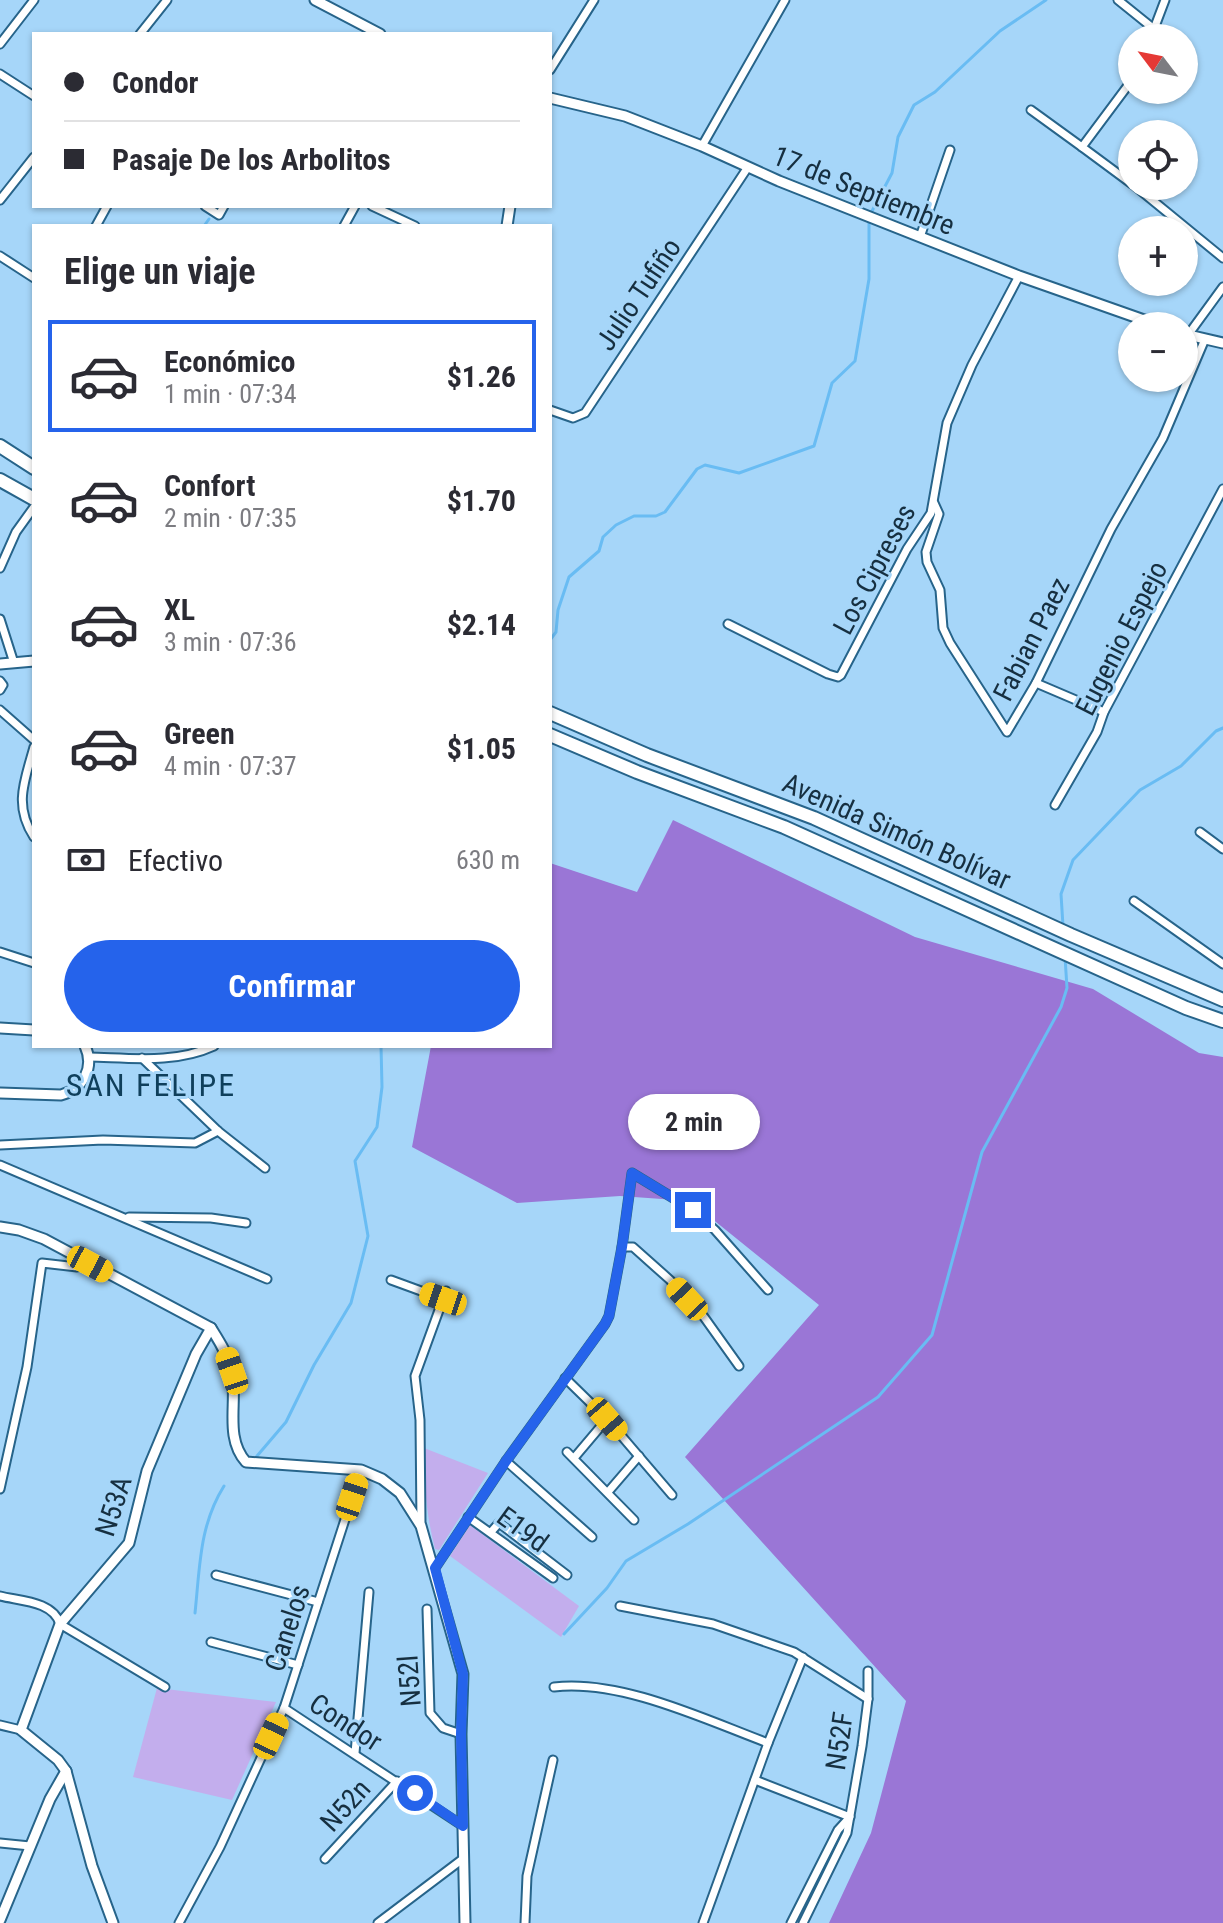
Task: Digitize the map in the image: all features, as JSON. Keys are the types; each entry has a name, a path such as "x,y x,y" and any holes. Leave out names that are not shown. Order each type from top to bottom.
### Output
{"highway":[{"path":"0,446 32,467"},
{"path":"0,480 32,498"},
{"name":"Avenida Simón Bolívar","path":"552,714 647,755 814,818 1071,935 1223,1000"},
{"name":"Avenida Simón Bolívar","path":"552,736 637,772 784,827 1186,1008 1223,1021"}],"street":[{"path":"0,44 34,0"},
{"path":"142,32 167,0"},
{"path":"315,0 366,31"},
{"path":"552,67 594,0"},
{"path":"702,146 785,0"},
{"path":"1118,0 1148,24"},
{"path":"1156,24 1165,0"},
{"path":"0,74 32,95"},
{"name":"17 de Septiembre","path":"552,98 625,116 883,223 1121,312"},
{"path":"1082,147 1118,99"},
{"path":"1031,110 1118,174"},
{"path":"920,237 950,150"},
{"path":"0,200 32,160"},
{"name":"Julio Tufiño","path":"552,411 573,418 585,413 748,167"},
{"path":"1151,200 1223,258"},
{"path":"208,208 219,215 223,208"},
{"path":"376,208 411,224"},
{"path":"0,256 32,277"},
{"name":"Los Cipreses","path":"728,624 838,677 849,663 896,569 934,503 947,423 972,365 1019,276"},
{"path":"1198,319 1223,287"},
{"path":"1198,338 1223,343"},
{"name":"Fabian Paez","path":"934,503 939,514 926,552 927,562 940,590 943,628 1007,732 1036,683 1111,529 1169,427 1205,339"},
{"name":"Eugenio Espejo","path":"1055,805 1097,732 1104,712 1223,489"},
{"path":"0,568 16,532 32,510"},
{"path":"0,619 14,663"},
{"path":"0,664 32,661"},
{"path":"0,681 3,685 0,690"},
{"path":"1036,683 1104,712"},
{"path":"0,710 32,738"},
{"path":"32,755 22,808 32,834"},
{"path":"1200,832 1223,849"},
{"path":"1134,901 1223,964"},
{"path":"0,952 32,962"},
{"path":"0,1028 32,1030"},
{"path":"0,1093 65,1094 85,1078 89,1057 86,1048"},
{"path":"89,1057 185,1057 209,1048"},
{"path":"142,1058 218,1131 265,1168"},
{"path":"0,1145 103,1140 195,1143 218,1131"},
{"path":"0,1165 267,1279"},
{"path":"435,1568 609,1316 632,1173 693,1210 768,1290"},
{"path":"122,1217 211,1218 246,1223"},
{"path":"0,1227 33,1234 211,1328 225,1349 232,1371 234,1437 237,1452 246,1462 361,1470 382,1479 400,1493 421,1526 463,1674 461,1734 465,1923"},
{"path":"622,1247 633,1247 670,1280 704,1317 739,1366"},
{"path":"0,1489 27,1367 42,1263 77,1267 90,1264"},
{"path":"391,1280 444,1295 415,1376 420,1420 421,1526"},
{"name":"N53A","path":"21,1730 60,1624 129,1543 147,1471 196,1354 211,1328"},
{"path":"565,1378 607,1419 672,1495"},
{"path":"607,1419 571,1455 634,1520"},
{"path":"608,1492 639,1456"},
{"path":"506,1461 592,1537"},
{"name":"Canelos","path":"179,1923 220,1847 284,1708 361,1470"},
{"name":"E19d","path":"468,1517 553,1578"},
{"path":"491,1532 499,1523 567,1575"},
{"path":"216,1575 318,1602"},
{"path":"355,1753 369,1592"},
{"path":"0,1596 45,1607 54,1612 60,1624 165,1687"},
{"path":"620,1606 713,1624 803,1657 868,1699"},
{"name":"N52l","path":"427,1609 430,1713 443,1728 461,1734"},
{"path":"211,1642 298,1665"},
{"path":"703,1923 768,1743 803,1657"},
{"name":"N52F","path":"803,1923 847,1833 868,1699 868,1671"},
{"path":"554,1687 641,1696 768,1743"},
{"name":"Condor","path":"284,1708 463,1826"},
{"path":"0,1725 21,1730 58,1760 66,1771 92,1866 113,1923"},
{"path":"525,1923 527,1876 553,1760"},
{"path":"0,1920 2,1907 50,1799 66,1771"},
{"path":"755,1780 850,1817"},
{"name":"N52n","path":"325,1859 397,1781"},
{"name":"N52F","path":"791,1923 838,1830 850,1817"},
{"path":"0,1843 30,1846"},
{"path":"378,1923 464,1858"}],"shaded area":[{"path":"673,820 915,937 1093,989 1199,1053 1223,1057 1223,1923 829,1923 871,1833 906,1701 685,1457 819,1305 690,1201 620,1196 517,1203 412,1147 431,1048 552,1048 552,864 637,892"},
{"path":"424,1448 488,1473 439,1550 435,1549 428,1511"},
{"path":"470,1525 579,1606 561,1637 450,1556"},
{"path":"157,1688 276,1702 232,1800 133,1777"}],"waterway":[{"path":"871,213 892,173 898,137 914,105 935,92 1000,31 1046,0"},
{"path":"205,224 209,219"},
{"path":"552,637 556,632 558,610 569,577 599,551 603,537 616,525 634,516 656,516 665,512 697,469 705,465 739,473 814,446 832,383 855,361 869,279 869,220"},
{"path":"1063,926 1061,894 1073,860 1140,790 1181,766 1216,731 1223,728"},
{"path":"564,1634 607,1588 626,1561 688,1524 878,1397 932,1335 982,1152 1061,1007 1067,988 1065,957"},
{"path":"257,1456 286,1422 314,1365 351,1303 368,1236 355,1161 377,1127 382,1087 381,1048"},
{"path":"195,1613 205,1532 224,1486"}],"district":[{"name":"SAN FELIPE","path":"151,1085"}],"route":[{"path":"415,1793 463,1826 463,1674 435,1568 609,1316 632,1173 693,1210"}]}
